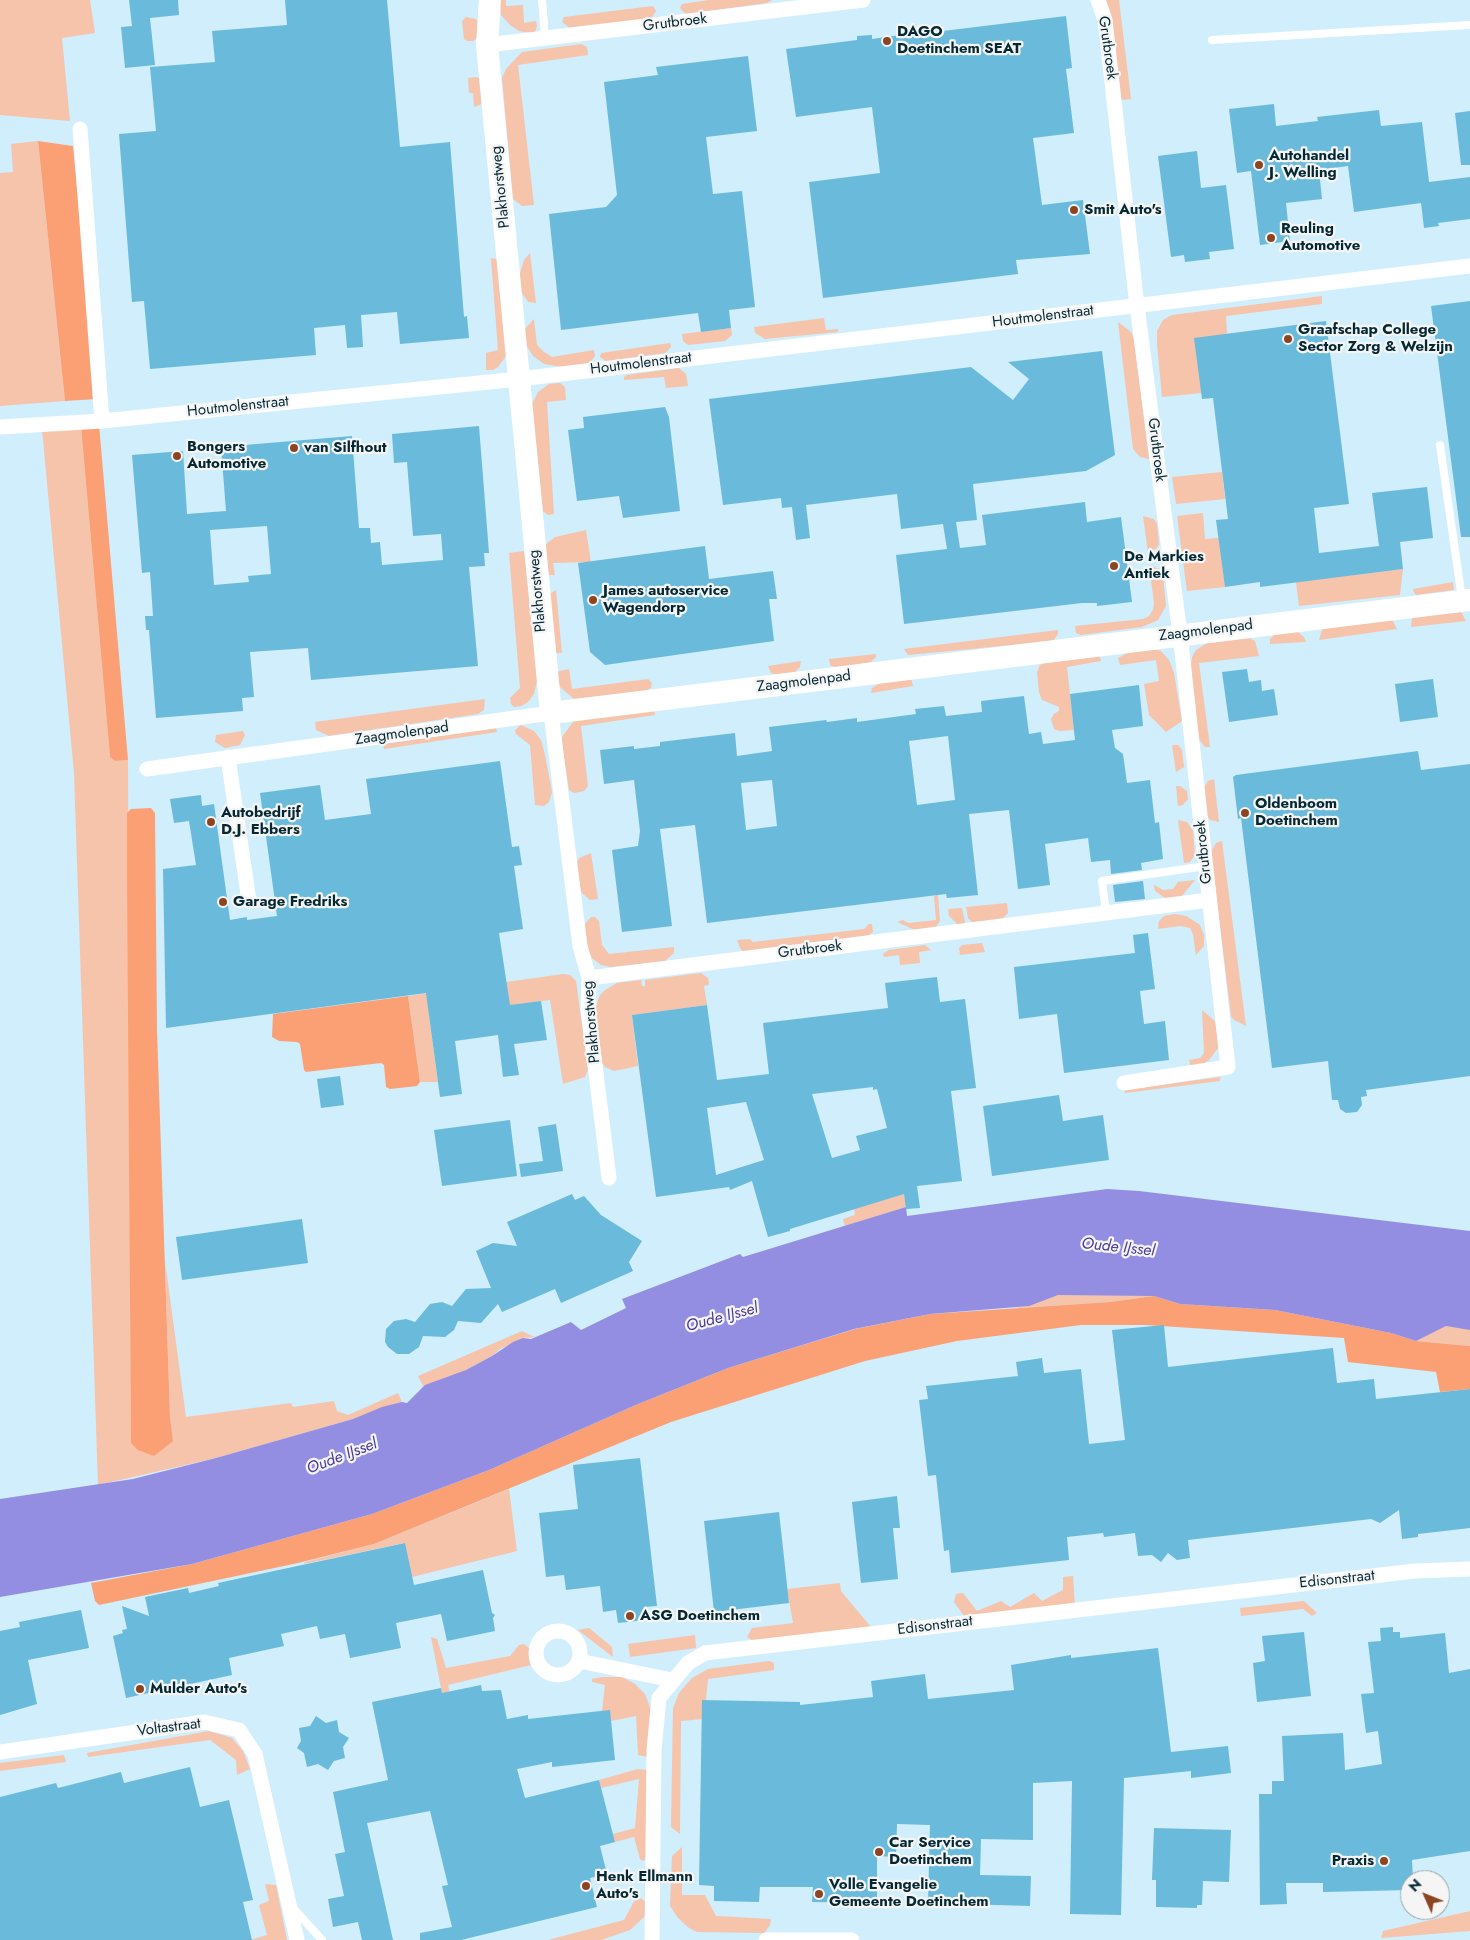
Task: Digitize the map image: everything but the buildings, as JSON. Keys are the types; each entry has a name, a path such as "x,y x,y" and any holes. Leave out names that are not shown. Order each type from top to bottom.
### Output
{"street":[{"name":"Plakhorstweg","path":"490,0 487,45 551,714 580,946 589,978 588,1009 609,1178"},
{"name":"Grutbroek","path":"487,45 863,0"},
{"name":"Grutbroek","path":"1098,0 1105,20 1137,306 1180,634 1228,1067 1124,1083"},
{"path":"80,129 102,421"},
{"name":"Houtmolenstraat","path":"0,427 102,421 519,379 1470,266"},
{"name":"Zaagmolenpad","path":"147,769 551,714 1180,634 1466,600"},
{"path":"228,758 249,901"},
{"name":"Grutbroek","path":"589,978 1209,900"},
{"name":"Edisonstraat","path":"652,1940 654,1750 659,1698 688,1663 705,1654 1414,1571 1470,1569"},
{"path":"580,1661 672,1680"},
{"name":"Voltastraat","path":"0,1752 204,1722 239,1730 256,1754 297,1940"},
{"path":"766,1940 852,1940"}],"lane":[{"path":"542,0 545,38"},
{"path":"1212,40 1470,25"},
{"name":"Zaagmolenpad","path":"1440,445 1466,600"},
{"path":"1106,914 1102,881 1206,866"},
{"path":"290,1905 322,1940"}],"shaded area":[{"path":"0,0 90,0 95,33 62,38 70,121 0,115"},
{"path":"499,0 506,0 506,6 523,5 524,23 536,21 535,32 519,31 510,25 501,15"},
{"path":"709,0 772,0 767,3 686,14 680,8 682,4"},
{"path":"1106,0 1119,0 1131,99 1120,100"},
{"path":"653,6 656,11 651,19 570,28 562,22 564,17"},
{"path":"466,17 476,19 480,24 477,38 473,41 464,39 462,21"},
{"path":"581,44 587,47 588,55 518,65 534,205 522,206 513,199 502,78 506,69 522,52"},
{"path":"468,78 479,78 482,104 474,107 473,93 469,93"},
{"path":"38,141 65,401 0,406 0,173 13,172 11,144"},
{"path":"38,141 73,146 97,399 65,401"},
{"path":"530,253 536,303 528,302 520,290 520,273 524,260"},
{"path":"491,258 500,260 509,352 498,367 493,370 486,370 486,353 498,350"},
{"path":"1322,296 1322,304 1226,316 1227,334 1201,393 1162,397 1157,331 1163,320 1172,315"},
{"path":"824,318 826,330 838,329 838,332 765,339 755,333 754,327"},
{"path":"534,319 537,345 552,357 594,350 595,356 590,363 562,367 544,364 533,356 526,345 524,330"},
{"path":"1118,322 1131,332 1134,339 1149,459 1140,457 1133,449"},
{"path":"731,328 732,335 725,341 688,345 683,341 682,334"},
{"path":"670,343 671,347 665,353 606,361 600,357 601,353"},
{"path":"679,368 686,374 688,386 666,388 664,377 624,380 624,377 627,375"},
{"path":"560,383 565,387 566,400 547,402 554,514 548,515 543,511 532,404 538,392 549,384"},
{"path":"80,415 110,757 115,761 128,760 131,1443 173,1441 170,1417 165,1261 186,1417 291,1403 293,1407 334,1401 337,1411 348,1415 398,1393 402,1402 353,1419 216,1458 98,1485 74,773 41,418"},
{"path":"80,415 99,424 128,760 115,761 110,757"},
{"path":"1222,472 1225,499 1176,504 1172,477"},
{"path":"1203,513 1205,539 1219,538 1225,587 1187,591 1177,516"},
{"path":"1143,516 1154,519 1157,524 1159,544 1157,548 1148,553"},
{"path":"586,530 591,562 553,563 555,575 550,575 547,572 545,545 555,537"},
{"path":"524,551 538,677 534,694 528,702 514,707 511,704 510,698 520,688 509,553"},
{"path":"1149,565 1160,569 1163,575 1166,606 1158,620 1142,627 1081,635 1076,633 1075,626 1143,619 1149,616 1153,610 1154,603"},
{"path":"1403,569 1400,595 1299,606 1296,582"},
{"path":"1453,582 1454,590 1416,595 1413,589"},
{"path":"556,590 562,653 556,653 548,595"},
{"path":"1461,612 1466,621 1411,627 1412,617"},
{"path":"1391,618 1397,629 1319,640 1322,630 1327,626"},
{"path":"1058,630 1058,634 1053,641 908,655 904,649"},
{"path":"1295,630 1304,637 1306,642 1270,644 1270,639 1276,633"},
{"path":"1246,636 1255,641 1259,656 1199,663 1210,747 1205,747 1197,737 1191,667 1192,657 1196,650 1212,640"},
{"path":"1150,648 1161,651 1169,660 1174,673 1182,721 1166,732 1149,715 1144,684 1159,681 1156,660 1120,665 1118,658 1135,649"},
{"path":"876,654 876,657 871,662 836,668 830,665 829,659"},
{"path":"1099,654 1101,661 1067,667 1074,730 1059,731 1054,729 1051,719 1059,711 1059,707 1042,700 1039,692 1037,672 1040,665 1045,662"},
{"path":"801,661 800,667 793,674 778,675 771,673 768,666"},
{"path":"569,669 572,689 648,679 652,683 651,688 644,692 574,699 560,687 555,672"},
{"path":"911,677 913,686 871,693 872,688 882,682"},
{"path":"485,699 484,710 478,714 329,736 316,730 315,722"},
{"path":"654,709 655,715 581,726 588,786 584,791 574,793 569,790 562,737 573,722 582,718"},
{"path":"521,725 534,731 541,740 552,792 549,802 544,806 535,805 530,745 516,734 515,730"},
{"path":"496,728 497,732 384,749 383,744"},
{"path":"243,731 245,735 240,745 225,748 215,742 216,735"},
{"path":"1172,745 1178,745 1182,750 1184,767 1176,772"},
{"path":"1214,779 1219,822 1210,820 1207,815 1203,789 1208,781"},
{"path":"1176,786 1180,786 1187,791 1188,799 1183,805 1178,806"},
{"path":"151,808 155,813 157,1030 170,1417 173,1441 154,1456 138,1450 131,1443 127,873 127,813 131,809"},
{"path":"1178,820 1187,822 1193,831 1195,855 1190,862 1184,863"},
{"path":"1222,841 1246,1026 1234,1020 1231,1016 1211,852 1216,843"},
{"path":"591,853 598,899 590,900 581,892 576,864 579,858"},
{"path":"1195,880 1182,896 1168,900 1155,891 1154,885 1163,890 1173,889 1178,882"},
{"path":"938,895 940,921 935,928 915,930 897,922 903,920 908,923 936,920 934,896"},
{"path":"1007,903 1008,913 1001,920 973,923 968,918 966,907"},
{"path":"962,908 965,922 963,925 958,925 949,916 948,909"},
{"path":"1175,914 1186,916 1200,925 1204,935 1204,946 1196,955 1193,934 1190,928 1180,926 1158,929 1159,921 1164,916"},
{"path":"591,917 595,917 599,921 602,945 609,954 674,947 674,953 665,961 611,967 601,965 592,958 587,948 584,925"},
{"path":"869,924 872,924 873,932 866,937 746,952 741,950 737,940 750,939 753,942 864,929"},
{"path":"982,943 985,952 960,955 959,948 962,945"},
{"path":"925,945 931,950 919,952 920,963 900,965 899,955 884,957 883,954 889,950"},
{"path":"701,973 708,978 709,985 704,986 707,1005 632,1015 638,1066 614,1071 605,1067 602,1063 595,1009 600,995 605,990 617,983 641,980 642,986 645,986 645,980"},
{"path":"563,974 570,975 576,981 588,1069 585,1077 563,1084 550,1000 429,1016 438,1082 420,1082 408,996"},
{"path":"408,996 420,1082 417,1086 390,1089 386,1087 384,1065 381,1063 306,1072 304,1070 300,1044 297,1042 279,1041 272,1037 273,1014"},
{"path":"1202,1010 1215,1021 1219,1047 1209,1060 1200,1066 1191,1068 1189,1060 1200,1058 1204,1053"},
{"path":"1220,1077 1220,1081 1125,1093 1124,1090"},
{"path":"887,1128 903,1188 906,1207 845,1226 843,1219 855,1215 854,1209 900,1195 882,1129"},
{"path":"1191,1291 1110,1302 1016,1308 1058,1295"},
{"path":"1154,1296 1180,1304 1275,1310 1391,1333 1416,1341 1470,1346 1470,1389 1440,1392 1436,1372 1348,1362 1344,1338 1146,1325 1081,1325 957,1341 865,1361 671,1422 374,1544 298,1563 99,1605 95,1601 91,1583 192,1564 372,1514 489,1470 638,1404 728,1368 855,1329 930,1314 1110,1302"},
{"path":"1470,1323 1470,1346 1416,1341 1427,1329"},
{"path":"522,1331 535,1337 523,1338 500,1349 492,1356 466,1370 424,1388 418,1376"},
{"path":"509,1489 517,1551 412,1577 404,1543 304,1564 305,1562 374,1544"},
{"path":"1073,1576 1075,1607 964,1616 954,1602 956,1594 963,1593 977,1611 1001,1601 1010,1607 1034,1593 1042,1601 1063,1590 1063,1577"},
{"path":"840,1583 841,1591 871,1627 755,1642 747,1637 752,1628 793,1623 787,1589"},
{"path":"1304,1601 1317,1613 1312,1616 1303,1609 1241,1616 1240,1608"},
{"path":"589,1628 612,1647 613,1657 578,1630"},
{"path":"695,1635 696,1648 630,1657 628,1644"},
{"path":"431,1637 437,1639 446,1668 510,1656 519,1645 524,1644 529,1648 531,1665 448,1685 467,1779 461,1789"},
{"path":"769,1661 774,1663 774,1670 708,1679 706,1700 702,1700 702,1719 681,1721 680,1834 671,1827 673,1708 679,1693 692,1678 708,1669"},
{"path":"622,1677 635,1684 645,1694 650,1707 651,1753 647,1757 638,1755 636,1716 611,1721 602,1711 605,1685 592,1682 592,1679"},
{"path":"209,1731 232,1738 243,1751 250,1769 237,1775 236,1760 210,1740 88,1757 87,1753"},
{"path":"64,1755 66,1762 0,1771 0,1763"},
{"path":"638,1769 647,1770 650,1858 643,1861 640,1859 634,1837 615,1842 613,1834 635,1828 639,1779 601,1788 599,1780"},
{"path":"682,1847 682,1895 705,1895 716,1916 771,1919 770,1925 764,1933 697,1932 689,1928 678,1918 670,1906 672,1856"},
{"path":"265,1884 276,1885 287,1940 250,1940 267,1935 259,1905 269,1901"},
{"path":"637,1896 649,1904 644,1917 630,1930 601,1940 548,1940 624,1920"},
{"path":"1470,1911 1470,1931 1381,1938 1383,1931 1431,1920 1450,1920 1450,1916"}],"water":[{"name":"Oude IJssel","path":"1107,1189 1139,1191 1470,1231 1470,1330 1446,1326 1416,1341 1391,1333 1275,1310 1180,1304 1154,1296 1058,1295 1029,1306 930,1314 854,1329 728,1368 638,1404 489,1470 372,1514 192,1564 0,1597 0,1499 133,1479 216,1458 353,1419 382,1407 402,1402 407,1403 425,1385 466,1370 513,1342 523,1338 531,1339 571,1322 581,1330 626,1308 622,1299 740,1254 743,1257 906,1207 907,1216"}],"place":[{"name":"DAGO Doetinchem SEAT","path":"887,41"},
{"name":"Autohandel J. Welling","path":"1259,165"},
{"name":"Smit Auto's","path":"1074,210"},
{"name":"Reuling Automotive","path":"1271,238"},
{"name":"Graafschap College Sector Zorg & Welzijn","path":"1288,339"},
{"name":"van Silfhout","path":"294,448"},
{"name":"Bongers Automotive","path":"177,456"},
{"name":"De Markies Antiek","path":"1114,566"},
{"name":"James autoservice Wagendorp","path":"593,600"},
{"name":"Oldenboom Doetinchem","path":"1245,813"},
{"name":"Autobedrijf D.J. Ebbers","path":"211,822"},
{"name":"Garage Fredriks","path":"223,902"},
{"name":"ASG Doetinchem","path":"630,1616"},
{"name":"Mulder Auto's","path":"140,1689"},
{"name":"Car Service Doetinchem","path":"879,1852"},
{"name":"Praxis","path":"1384,1861"},
{"name":"Henk Ellmann Auto's","path":"586,1886"},
{"name":"Volle Evangelie Gemeente Doetinchem","path":"819,1894"}]}
